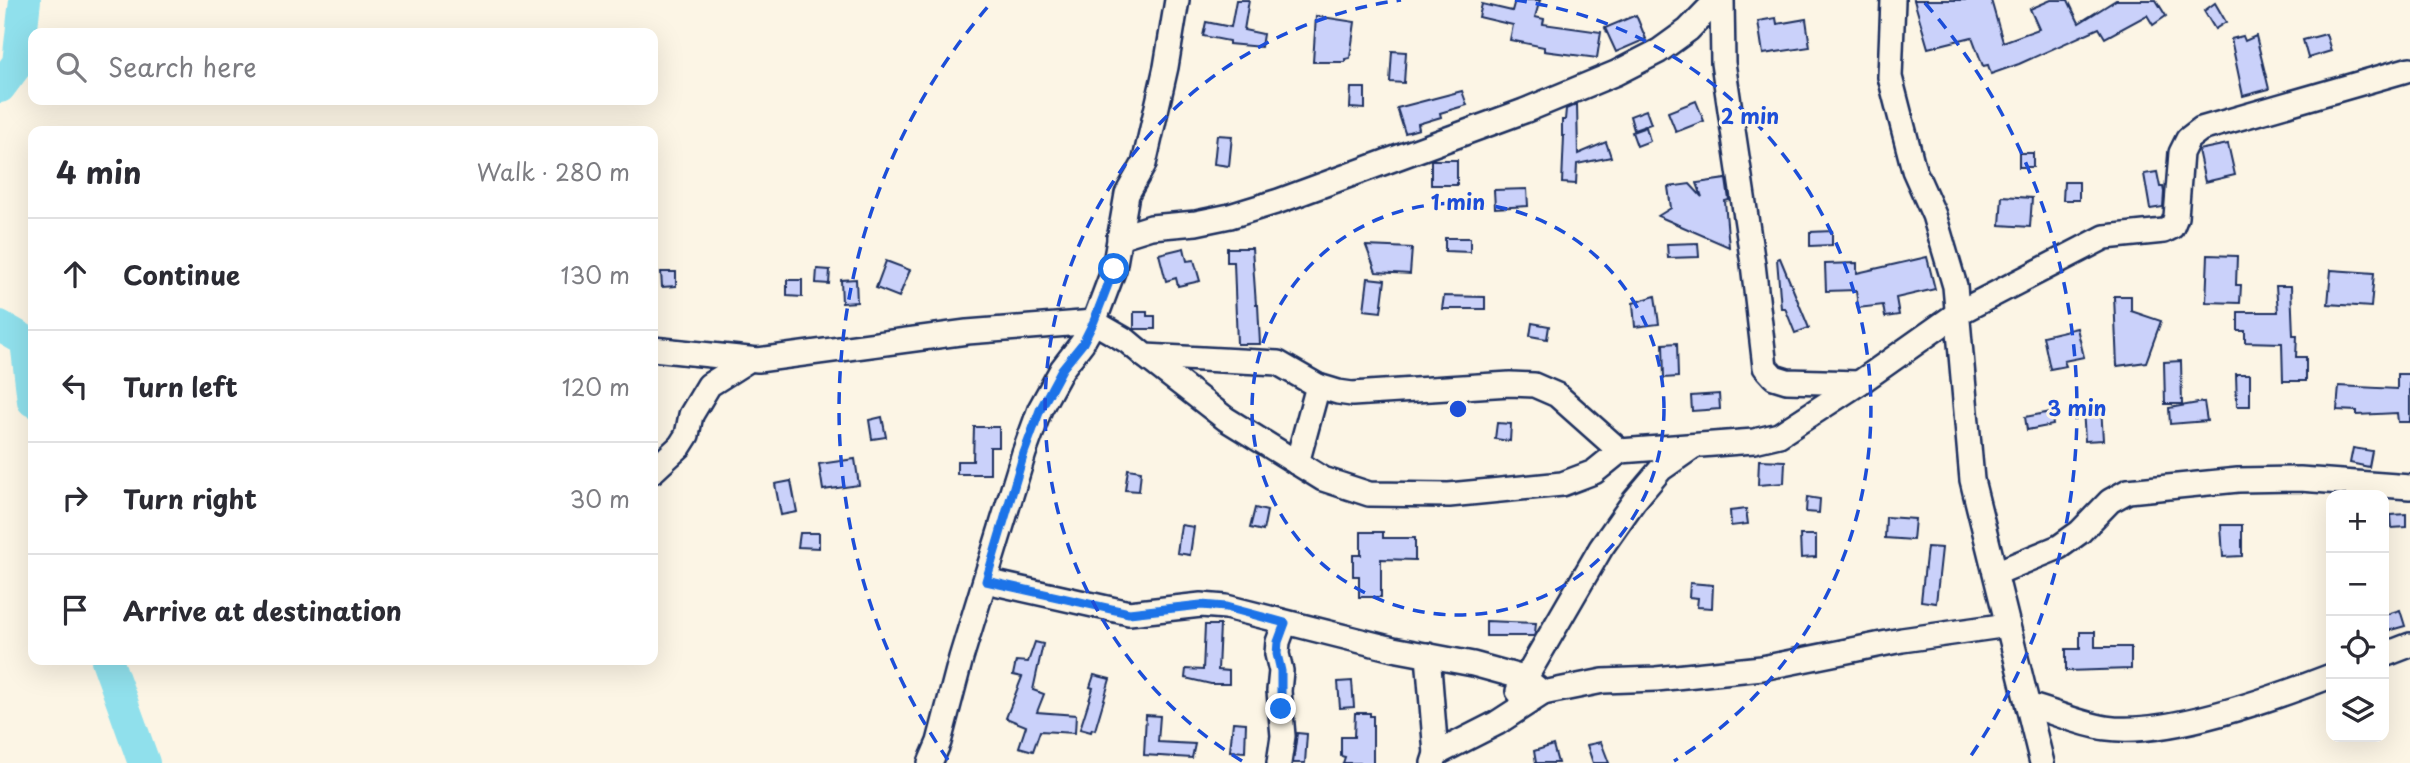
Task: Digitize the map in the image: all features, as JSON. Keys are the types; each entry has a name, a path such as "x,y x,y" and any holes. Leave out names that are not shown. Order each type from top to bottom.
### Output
{"street":[{"path":"930,763 939,742 961,658 1024,453 1040,410 1062,369 1083,343 1114,269 1127,194 1144,164 1166,67 1177,0"},
{"path":"1119,237 1152,227 1196,223 1242,212 1524,111 1616,73 1658,51 1688,30 1720,0"},
{"path":"1720,0 1723,63 1753,264 1765,367 1774,377 1787,381 1859,383"},
{"path":"1893,0 1890,77 1914,170 1934,215 1955,285 1972,480 2042,763"},
{"path":"658,350 747,361 803,356 837,349 981,331 1094,321 1127,341 1226,419 1323,480 1369,494 1449,495 1562,484 1594,472 1619,451 1754,442 1779,435 1958,313 2105,237 2164,231 2172,227 2176,217 2181,153 2188,139 2201,129 2410,68"},
{"path":"1145,356 1278,363 1318,386 1352,394 1510,384 1534,385 1558,395 1619,451"},
{"path":"658,466 680,446 687,435 691,415 709,385 747,361"},
{"path":"1297,463 1318,386"},
{"path":"1507,716 1524,678 1575,597 1601,548 1634,501 1661,469 1696,444"},
{"path":"1996,573 2059,547 2080,532 2110,501 2128,491 2238,480 2300,479 2410,487"},
{"path":"986,581 1129,613 1201,605 1226,607 1393,649 1428,654 1524,678 1543,692"},
{"path":"1279,763 1283,736 1279,691 1281,671 1277,654 1285,623"},
{"path":"1428,654 1434,758 1543,692 1603,681 1656,679 1762,668 1902,640 2008,625"},
{"path":"2389,653 2410,645"},
{"path":"2028,705 2106,728 2147,728 2212,715 2326,678"}],"building":[{"path":"1236,0 1249,0 1244,30 1263,34 1261,47 1229,44 1229,41 1203,36 1206,22 1231,27"},
{"path":"1515,0 1540,0 1535,17 1544,19 1543,24 1601,32 1597,58 1544,51 1544,47 1510,40 1513,25 1479,17 1482,4 1512,11"},
{"path":"1914,0 1991,0 2003,42 2039,29 2030,9 2051,0 2068,0 2079,23 2116,0 2156,0 2166,16 2153,25 2147,15 2105,38 2099,28 1991,74 1988,65 1983,66 1972,37 1928,48"},
{"path":"2215,3 2226,22 2215,29 2204,11"},
{"path":"1636,15 1646,39 1616,52 1605,28"},
{"path":"1316,16 1355,22 1350,58 1345,59 1345,62 1313,62"},
{"path":"1776,18 1777,24 1806,19 1810,47 1763,54 1758,21"},
{"path":"2326,34 2331,51 2308,58 2303,40"},
{"path":"2243,36 2245,41 2256,36 2269,89 2243,96 2231,39"},
{"path":"1392,51 1406,52 1404,83 1390,82"},
{"path":"1351,88 1365,88 1365,109 1350,108"},
{"path":"1462,91 1467,105 1440,113 1441,117 1418,124 1419,129 1405,133 1397,108"},
{"path":"1696,101 1704,121 1676,132 1668,112"},
{"path":"1577,104 1578,154 1606,142 1611,157 1577,164 1576,184 1562,183 1562,120 1565,120 1566,109"},
{"path":"1646,110 1651,124 1634,130 1630,116"},
{"path":"1646,127 1650,141 1637,146 1632,132"},
{"path":"1217,135 1232,136 1229,166 1214,164"},
{"path":"2228,144 2235,175 2205,182 2198,150"},
{"path":"2019,153 2033,153 2033,167 2019,167"},
{"path":"1431,160 1457,160 1457,185 1431,185"},
{"path":"2157,172 2160,187 2163,187 2164,192 2163,207 2150,209 2144,174"},
{"path":"1726,179 1729,247 1658,216 1671,208 1668,187 1690,184 1702,197 1697,183"},
{"path":"2064,182 2079,182 2079,200 2063,200"},
{"path":"1527,189 1528,206 1495,208 1494,190"},
{"path":"2002,196 2032,198 2030,227 2000,225"},
{"path":"1832,231 1832,245 1810,246 1810,232"},
{"path":"1445,238 1470,238 1470,252 1445,251"},
{"path":"1698,243 1699,257 1668,258 1667,244"},
{"path":"1366,246 1412,248 1410,274 1376,272"},
{"path":"1184,248 1187,261 1194,260 1200,281 1178,286 1176,278 1166,281 1159,254"},
{"path":"1227,248 1252,248 1260,344 1237,344 1234,262 1227,262"},
{"path":"2208,255 2237,256 2236,285 2241,285 2240,303 2206,302"},
{"path":"1927,257 1935,289 1896,298 1899,315 1885,317 1883,305 1858,308 1856,290 1826,291 1825,264 1857,263 1857,273"},
{"path":"1780,258 1809,328 1795,333 1785,308 1781,308 1777,259"},
{"path":"886,261 910,270 899,297 876,288"},
{"path":"817,269 830,270 829,284 816,283"},
{"path":"2331,270 2374,273 2371,307 2328,304"},
{"path":"661,272 676,272 676,286 662,287"},
{"path":"1368,278 1385,280 1381,312 1364,310"},
{"path":"856,279 857,302 842,303 841,280"},
{"path":"787,280 802,280 802,297 787,296"},
{"path":"2276,286 2291,286 2293,335 2297,335 2296,357 2306,357 2306,381 2283,381 2282,343 2245,342 2245,331 2238,331 2238,312 2278,312"},
{"path":"1444,296 1485,297 1485,309 1442,309"},
{"path":"1655,296 1659,324 1635,327 1633,303"},
{"path":"2114,296 2131,296 2131,311 2161,321 2146,362 2117,366"},
{"path":"1134,312 1147,312 1147,316 1155,316 1155,329 1134,329"},
{"path":"1532,323 1549,326 1547,339 1530,336"},
{"path":"2077,328 2084,357 2064,361 2066,366 2050,369 2043,336"},
{"path":"1677,343 1678,377 1664,378 1663,344"},
{"path":"2181,361 2182,404 2165,404 2164,362"},
{"path":"2236,374 2250,374 2250,406 2237,406"},
{"path":"2397,374 2410,374 2410,422 2398,422 2397,413 2357,415 2357,411 2337,410 2339,386 2397,389"},
{"path":"1719,394 1720,409 1692,411 1691,396"},
{"path":"2204,402 2207,421 2170,424 2169,408"},
{"path":"2101,406 2103,440 2085,441 2083,407"},
{"path":"2051,412 2053,425 2027,430 2025,417"},
{"path":"882,417 886,437 872,439 869,420"},
{"path":"1497,423 1511,424 1510,441 1495,439"},
{"path":"974,427 999,427 999,447 990,447 990,474 957,474 957,461 973,461"},
{"path":"2353,448 2372,451 2369,467 2350,463"},
{"path":"855,459 859,485 823,490 819,464"},
{"path":"1759,460 1785,461 1784,483 1758,485"},
{"path":"1128,469 1141,471 1139,491 1125,490"},
{"path":"791,481 797,512 781,515 775,484"},
{"path":"1807,497 1820,499 1819,513 1806,512"},
{"path":"1255,508 1267,511 1263,531 1250,528"},
{"path":"1746,509 1748,524 1731,526 1730,511"},
{"path":"2406,514 2406,527 2392,528 2391,515"},
{"path":"1886,517 1915,519 1913,540 1885,538"},
{"path":"1181,525 1194,527 1190,555 1177,553"},
{"path":"2221,525 2242,525 2242,556 2223,557"},
{"path":"1361,532 1383,532 1383,538 1415,538 1415,560 1381,559 1381,597 1359,597 1359,576 1353,576 1353,555 1361,555"},
{"path":"800,533 819,533 819,548 798,547"},
{"path":"1800,535 1816,535 1816,557 1801,558"},
{"path":"1927,547 1942,548 1936,603 1921,601"},
{"path":"1690,583 1713,585 1712,608 1697,607 1698,598 1689,597"},
{"path":"2400,610 2405,626 2389,631 2389,613"},
{"path":"1486,621 1536,623 1535,633 1534,636 1486,636"},
{"path":"1205,625 1220,625 1218,670 1229,671 1229,684 1211,684 1185,678 1186,669 1203,670"},
{"path":"2080,632 2095,632 2095,647 2131,647 2131,669 2066,671 2066,649 2080,649"},
{"path":"1035,642 1043,644 1033,690 1044,694 1037,712 1076,715 1075,733 1040,731 1033,751 1019,747 1026,726 1006,718 1022,677 1013,675 1016,661 1028,662"},
{"path":"1094,675 1110,679 1095,730 1092,729 1091,732 1080,729 1093,688 1090,687"},
{"path":"1352,681 1354,707 1340,708 1338,682"},
{"path":"1355,713 1370,713 1370,716 1373,716 1373,763 1343,763 1345,757 1341,756 1341,737 1354,737"},
{"path":"1146,715 1160,716 1158,742 1195,744 1192,758 1144,755"},
{"path":"1233,722 1246,723 1245,752 1230,751"},
{"path":"1297,733 1307,734 1305,763 1293,763"},
{"path":"1601,742 1609,763 1593,763 1587,745"},
{"path":"1553,745 1558,763 1536,763 1534,751"}],"waterway":[{"path":"0,87 18,63 25,0"},
{"path":"0,326 26,341 28,358"},
{"path":"109,665 144,763"}],"route":[{"path":"1114,269 1083,343 1062,369 1040,410 1024,453 986,581 1129,613 1201,605 1226,607 1285,623 1277,654 1281,671 1281,709"}]}
